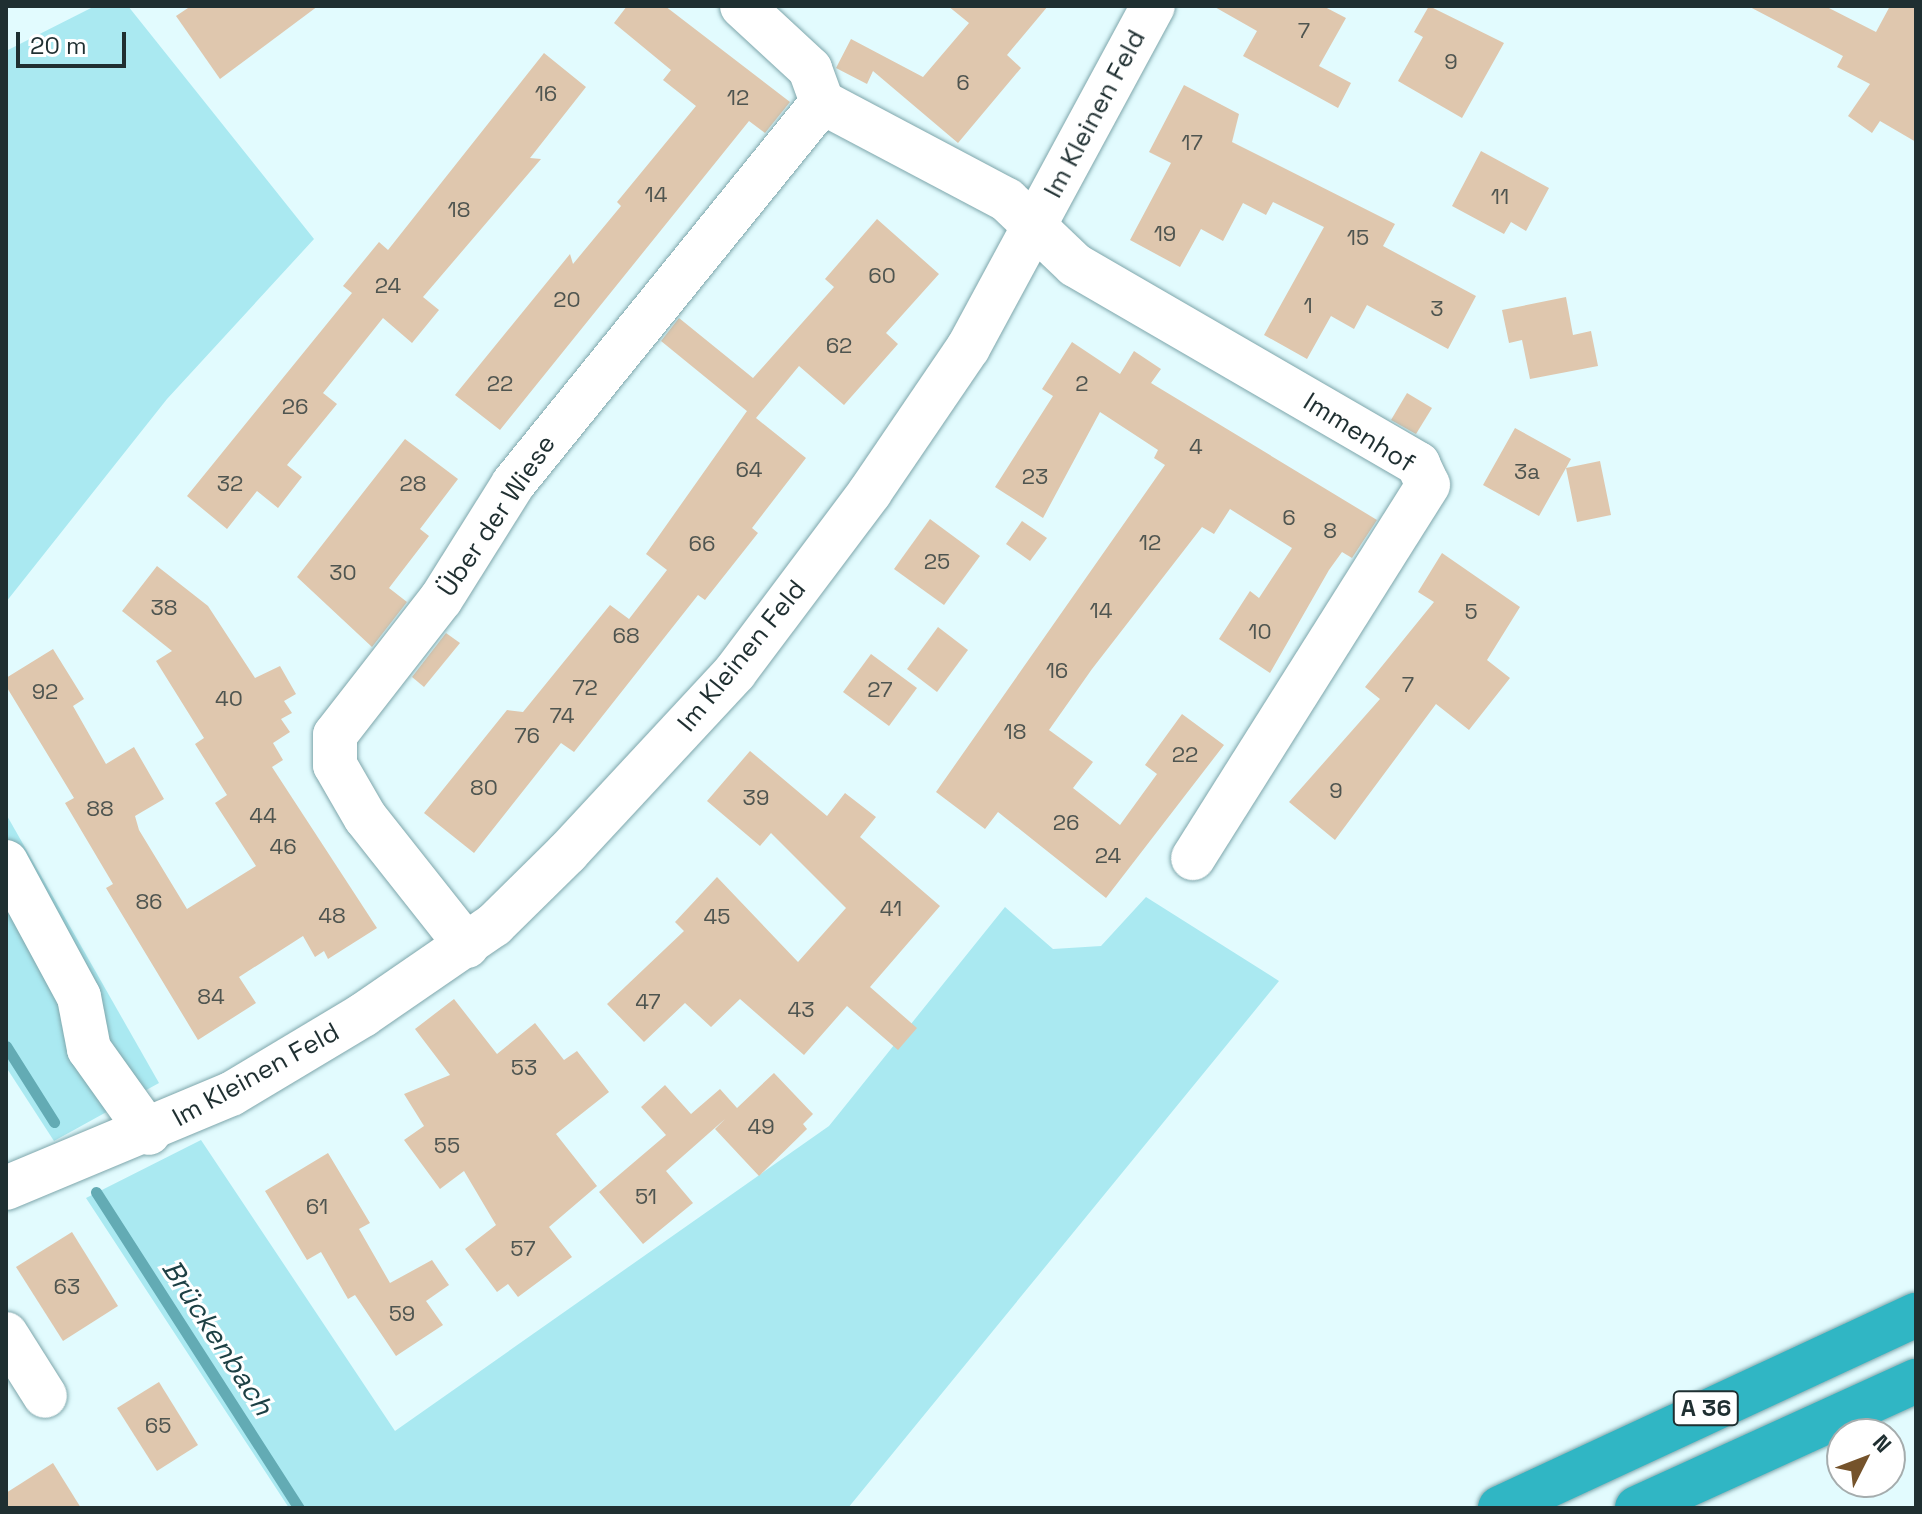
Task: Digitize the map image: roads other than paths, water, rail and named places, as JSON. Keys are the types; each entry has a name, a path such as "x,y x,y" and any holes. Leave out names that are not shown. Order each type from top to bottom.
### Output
{"highway":[{"name":"A 36","path":"1500,1508 1916,1315"},
{"name":"A 36","path":"1637,1508 1916,1381"}],"street":[{"path":"742,6 810,69 822,102 1007,200 1035,227"},
{"name":"Im Kleinen Feld","path":"6,1188 149,1133 266,1073 467,946 567,853 735,672 968,348 1153,6"},
{"name":"Über der Wiese","path":"467,946 365,817 335,765 335,735 441,599 513,484 822,102"},
{"name":"Immenhof","path":"1035,227 1075,265 1418,464 1428,485 1193,858"},
{"name":"Im Kleinen Feld","path":"6,862 79,997 89,1049 149,1133"},
{"path":"6,1334 45,1396"}],"waterway":[{"name":"Brückenbach","path":"6,1046 54,1122"},
{"name":"Brückenbach","path":"96,1192 299,1508"}]}
